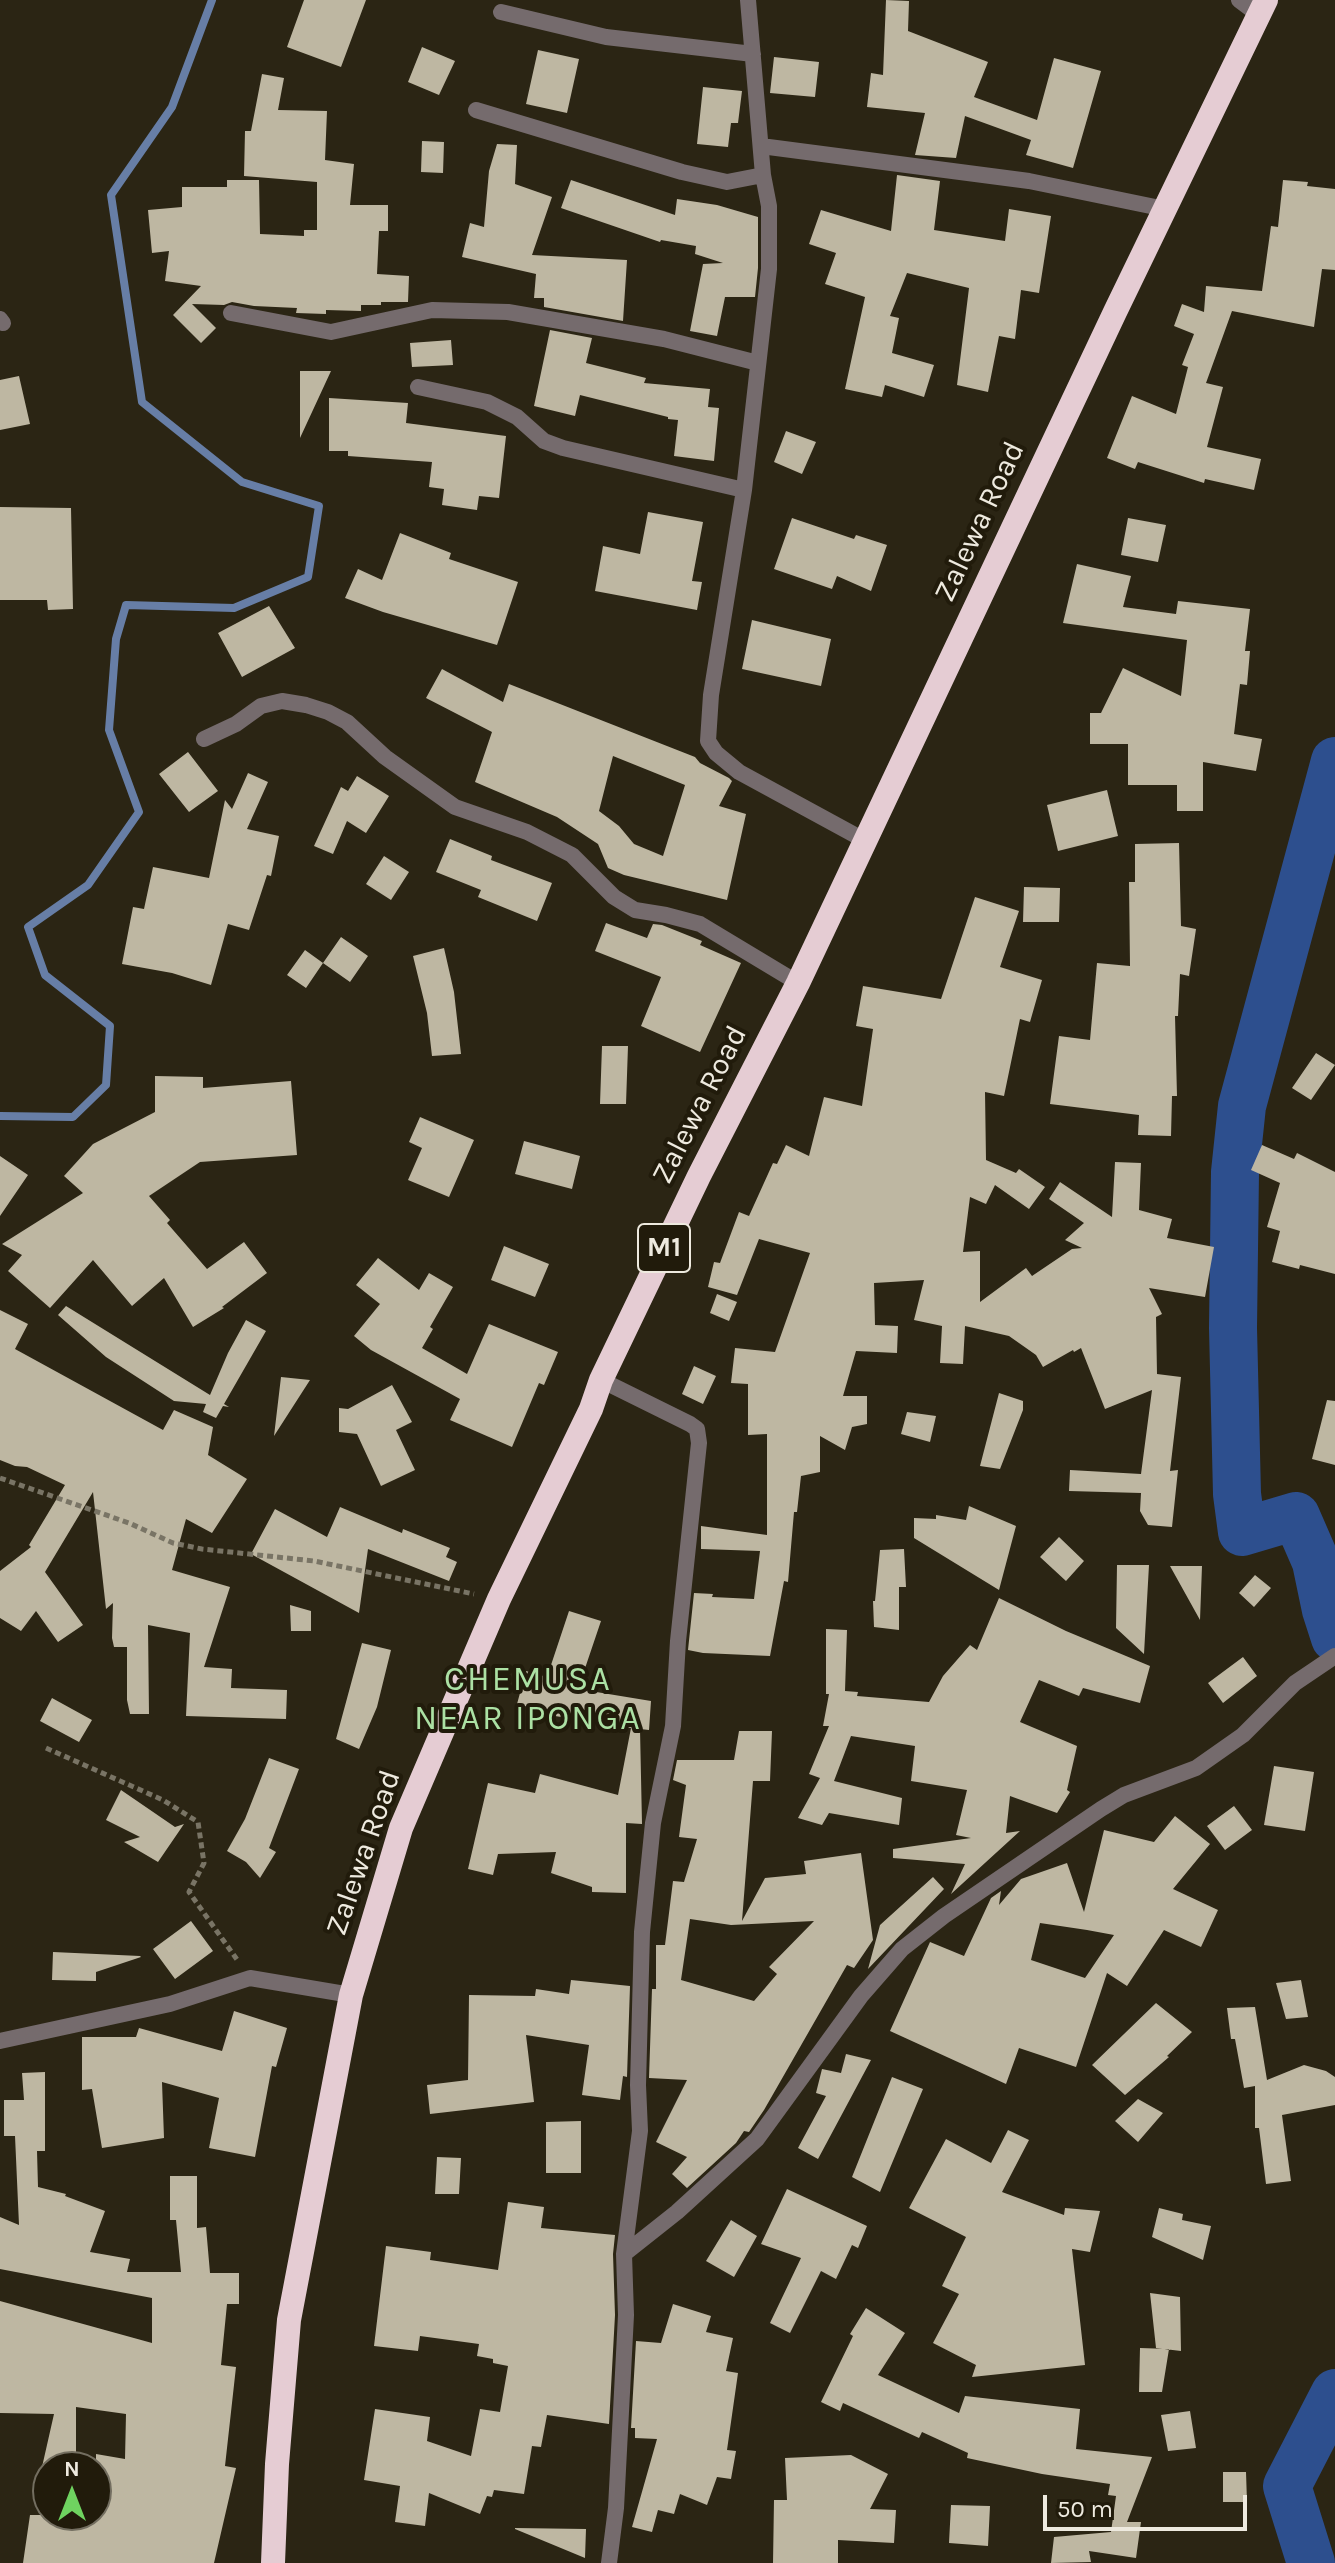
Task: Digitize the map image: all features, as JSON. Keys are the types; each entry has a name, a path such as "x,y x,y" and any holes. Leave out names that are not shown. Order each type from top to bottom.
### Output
{"highway":[{"name":"Zalewa Road","path":"273,2563 277,2464 289,2320 351,1995 401,1828 499,1599 591,1409 601,1380 699,1176 798,983 1262,8"}],"street":[{"path":"748,0 763,175 769,206 769,269 744,490 711,695 708,741 716,753 739,772 864,840"},
{"path":"1239,0 1262,8"},
{"path":"501,12 606,37 753,54"},
{"path":"476,110 682,172 727,182 763,175"},
{"path":"761,146 1029,181 1165,209"},
{"path":"231,313 331,332 432,310 508,312 664,339 758,363"},
{"path":"418,387 487,402 517,417 544,441 563,448 744,490"},
{"path":"204,739 236,724 261,706 282,701 328,712 347,722 385,757 455,807 527,832 572,855 614,897 635,910 700,924 798,983"},
{"path":"601,1380 690,1424 697,1429 699,1443 678,1641 673,1726 649,1852 642,1932 638,2085 640,2131 624,2254 626,2315 616,2508 609,2563"},
{"path":"624,2254 677,2212 757,2139 861,1996 902,1949 944,1916 1101,1809 1124,1795 1196,1768 1243,1735 1295,1683 1335,1656"},
{"path":"0,2041 170,2004 250,1978 351,1995"}],"path":[{"path":"0,1478 129,1523 173,1543 314,1561 499,1599"},
{"path":"46,1748 163,1800 198,1822 204,1863 189,1892 250,1978"}],"building":[{"path":"304,0 366,0 341,67 287,47"},
{"path":"886,0 909,1 908,31 988,62 974,97 1037,120 1054,58 1101,71 1073,168 1026,155 1031,140 965,116 956,158 915,155 925,113 867,107 871,73 883,75"},
{"path":"422,47 455,61 439,95 408,82"},
{"path":"538,50 579,59 567,113 526,104"},
{"path":"774,57 819,62 815,97 770,93"},
{"path":"262,74 284,78 278,110 327,111 325,160 354,164 350,205 388,205 388,231 379,231 377,274 409,276 408,302 361,305 361,311 326,310 326,314 296,313 297,308 232,302 224,305 192,304 216,328 201,343 173,315 201,286 165,281 169,251 152,253 148,210 182,207 182,187 227,187 227,180 259,180 260,234 304,236 304,230 317,230 317,182 244,176 245,131 251,131"},
{"path":"703,87 742,91 738,123 731,123 728,147 697,144"},
{"path":"422,141 444,142 443,173 421,172"},
{"path":"497,144 517,145 515,184 552,197 532,255 627,260 623,321 544,307 544,298 534,298 536,274 462,257 470,223 484,227 489,171"},
{"path":"897,175 940,181 934,230 1005,241 1009,209 1051,216 1039,293 1021,290 1015,339 999,336 988,392 957,385 969,288 907,273 890,316 899,318 892,353 934,365 924,397 885,385 882,397 845,389 865,297 825,284 836,253 809,244 821,210 891,231"},
{"path":"571,180 675,215 677,199 717,205 758,217 755,297 725,297 717,336 690,331 703,264 723,263 695,254 696,246 660,242 561,208"},
{"path":"1283,180 1335,189 1335,270 1322,269 1314,327 1232,311 1206,383 1223,387 1207,447 1261,459 1254,490 1205,479 1204,483 1138,462 1135,469 1107,458 1132,396 1176,414 1188,367 1182,365 1194,334 1174,326 1182,304 1204,312 1206,286 1262,291 1271,226 1278,227"},
{"path":"550,330 592,338 586,363 646,378 644,383 710,389 708,407 719,408 714,461 674,456 678,420 580,395 575,416 534,406"},
{"path":"451,340 453,365 412,367 410,343"},
{"path":"300,371 331,371 300,438"},
{"path":"19,376 30,424 0,430 0,380"},
{"path":"329,398 408,403 406,423 506,436 499,498 479,496 477,510 442,505 444,489 429,487 432,462 348,456 348,451 329,451"},
{"path":"786,431 816,442 802,474 774,462"},
{"path":"0,507 71,508 73,609 48,610 47,600 0,600"},
{"path":"648,512 703,522 692,581 702,582 697,610 595,591 603,546 640,554"},
{"path":"792,518 854,539 856,535 887,545 871,591 837,576 832,589 774,569"},
{"path":"1128,518 1166,525 1158,562 1121,555"},
{"path":"400,533 451,553 449,559 518,582 497,645 345,598 358,569 382,580"},
{"path":"1077,564 1131,576 1123,607 1176,614 1178,601 1250,609 1245,651 1250,651 1247,685 1240,684 1234,734 1262,739 1256,771 1203,762 1203,811 1177,811 1177,785 1128,785 1128,744 1090,744 1090,713 1101,713 1123,668 1181,696 1187,640 1063,623"},
{"path":"269,606 295,648 242,677 218,633"},
{"path":"752,620 831,639 821,686 742,669"},
{"path":"442,669 503,702 509,684 695,757 700,763 729,778 732,781 719,806 746,814 727,900 624,875 608,868 598,844 557,817 475,782 492,732 426,698","holes":["613,756 685,785 663,856 634,844 619,826 599,811"]},
{"path":"188,752 218,791 189,812 159,774"},
{"path":"248,773 268,782 247,829 279,836 271,876 267,875 249,930 228,924 211,985 172,973 122,964 133,907 144,909 153,867 209,878 225,800 232,809"},
{"path":"357,776 389,796 366,833 347,821 333,854 314,846 341,787 348,791"},
{"path":"1107,790 1118,836 1058,851 1047,805"},
{"path":"450,839 492,856 491,860 552,883 537,921 478,897 481,890 436,872"},
{"path":"1179,843 1181,926 1196,929 1189,976 1180,974 1178,1016 1175,1016 1177,1096 1172,1096 1171,1136 1138,1135 1139,1115 1050,1104 1059,1036 1090,1040 1097,963 1130,966 1129,882 1135,882 1135,844"},
{"path":"384,856 409,872 391,900 366,884"},
{"path":"1024,887 1060,888 1059,922 1023,922"},
{"path":"975,897 1019,911 1000,967 1042,980 1030,1022 1020,1019 1004,1096 985,1092 986,1160 1016,1173 1019,1169 1045,1187 1029,1209 995,1185 986,1204 970,1197 963,1252 980,1251 980,1302 1026,1268 1032,1276 1072,1249 1082,1248 1065,1240 1084,1223 1049,1199 1060,1182 1112,1217 1115,1162 1141,1163 1139,1210 1172,1219 1167,1238 1214,1247 1205,1297 1149,1288 1162,1314 1156,1317 1157,1374 1181,1377 1170,1471 1178,1470 1172,1527 1148,1525 1140,1511 1141,1493 1069,1491 1070,1470 1141,1474 1152,1390 1105,1409 1081,1348 1043,1367 1036,1355 1009,1336 965,1326 963,1364 940,1363 942,1326 914,1320 924,1280 874,1283 875,1325 898,1326 897,1353 856,1351 843,1396 867,1396 867,1424 852,1427 845,1450 820,1436 820,1472 801,1476 797,1512 794,1512 788,1582 784,1581 770,1656 688,1650 694,1593 754,1599 760,1551 701,1549 701,1526 767,1535 767,1434 748,1435 748,1384 731,1383 735,1348 775,1352 810,1253 759,1239 737,1295 708,1287 714,1262 720,1263 739,1212 749,1216 773,1163 777,1164 786,1145 809,1156 824,1097 862,1106 873,1029 856,1026 863,986 941,999"},
{"path":"606,923 647,938 653,924 662,925 702,941 700,945 741,963 700,1052 641,1026 661,977 595,951"},
{"path":"341,937 368,956 350,982 323,963"},
{"path":"444,948 454,992 461,1054 432,1056 427,1013 413,956"},
{"path":"305,950 323,963 306,988 287,975"},
{"path":"602,1046 628,1046 626,1104 600,1104"},
{"path":"1316,1053 1335,1065 1311,1100 1292,1088"},
{"path":"155,1076 203,1077 203,1088 291,1081 297,1155 200,1162 149,1196 170,1220 167,1223 207,1269 244,1242 267,1273 224,1308 193,1327 164,1278 132,1306 93,1260 50,1308 8,1271 22,1255 2,1244 83,1193 64,1176 93,1144 155,1112"},
{"path":"420,1117 474,1140 449,1197 408,1180 422,1148 409,1142"},
{"path":"524,1141 580,1156 572,1189 515,1174"},
{"path":"1262,1145 1294,1159 1297,1153 1335,1172 1335,1274 1272,1262 1280,1231 1267,1227 1280,1183 1251,1170"},
{"path":"0,1156 28,1175 0,1216"},
{"path":"504,1246 549,1264 535,1297 491,1280"},
{"path":"378,1258 419,1290 429,1273 453,1287 422,1348 467,1374 489,1324 558,1352 544,1385 539,1383 512,1447 450,1420 460,1399 371,1350 354,1336 380,1304 356,1285"},
{"path":"717,1294 737,1302 729,1321 710,1313"},
{"path":"66,1306 210,1395 246,1320 266,1331 224,1404 229,1407 223,1406 216,1418 203,1412 206,1404 174,1401 106,1357 58,1315"},
{"path":"0,1310 28,1324 15,1349 163,1430 174,1410 213,1427 208,1455 247,1479 212,1533 186,1519 172,1570 230,1587 204,1667 232,1669 231,1688 287,1690 286,1719 186,1716 190,1633 148,1625 149,1714 130,1714 127,1647 114,1647 112,1638 113,1603 106,1609 93,1492 45,1572 83,1625 58,1642 36,1611 21,1631 0,1618 0,1571 31,1547 29,1545 65,1485 27,1467 0,1460"},
{"path":"694,1366 716,1376 703,1404 682,1394"},
{"path":"281,1377 310,1380 274,1436"},
{"path":"392,1385 412,1422 396,1430 415,1470 381,1486 357,1434 339,1432 339,1408 348,1409"},
{"path":"999,1393 1023,1401 1023,1410 1000,1469 980,1466"},
{"path":"1327,1400 1335,1401 1335,1465 1312,1459"},
{"path":"907,1412 936,1416 930,1442 901,1434"},
{"path":"969,1506 1016,1526 999,1590 914,1538 914,1518 936,1519 936,1515 966,1520"},
{"path":"340,1507 402,1533 403,1529 450,1548 446,1557 457,1562 449,1581 368,1549 359,1613 251,1554 275,1509 327,1537"},
{"path":"1059,1537 1084,1561 1066,1581 1040,1557"},
{"path":"904,1549 906,1587 899,1587 899,1630 874,1627 873,1601 880,1550"},
{"path":"1117,1565 1149,1565 1144,1654 1116,1628"},
{"path":"1170,1566 1202,1566 1200,1620"},
{"path":"1255,1575 1271,1588 1254,1607 1239,1593"},
{"path":"999,1598 1066,1631 1150,1666 1140,1703 1083,1688 1079,1696 1039,1680 1020,1722 1077,1746 1067,1790 1070,1792 1057,1813 1010,1796 1006,1833 1020,1831 951,1894 965,1864 893,1858 893,1849 971,1838 956,1835 967,1790 911,1781 915,1746 851,1736 834,1781 902,1798 899,1825 829,1813 822,1825 798,1818 820,1778 809,1774 829,1726 823,1726 829,1694 826,1694 826,1629 847,1630 845,1691 858,1692 857,1696 929,1702 943,1676 970,1645 977,1650"},
{"path":"290,1605 311,1611 311,1631 291,1631"},
{"path":"569,1611 601,1621 578,1689 651,1701 649,1730 640,1729 642,1824 626,1823 626,1893 592,1892 592,1887 551,1873 556,1852 498,1854 493,1875 468,1869 488,1783 535,1793 540,1774 618,1795 631,1728 555,1716 517,1704 526,1671 547,1677"},
{"path":"362,1643 391,1650 377,1707 359,1749 336,1739"},
{"path":"1243,1657 1257,1676 1223,1703 1208,1683"},
{"path":"52,1698 92,1720 79,1742 40,1721"},
{"path":"739,1731 772,1731 770,1781 753,1781 742,1921 765,1878 806,1874 804,1861 861,1853 873,1940 854,1968 847,1965 749,2132 744,2131 736,2143 687,2188 672,2174 687,2157 656,2142 687,2080 649,2078 656,1945 665,1945 673,1881 684,1882 697,1839 679,1837 686,1785 673,1780 677,1760 734,1760","holes":["690,1919 731,1925 814,1921 769,1967 777,1974 754,2001 681,1980"]},
{"path":"269,1758 299,1769 269,1848 276,1852 260,1878 246,1862 227,1851 245,1819"},
{"path":"1274,1766 1314,1772 1305,1831 1264,1825"},
{"path":"121,1790 175,1827 184,1824 158,1862 124,1842 140,1837 106,1820"},
{"path":"1234,1806 1252,1830 1225,1850 1207,1826"},
{"path":"1175,1816 1210,1844 1173,1889 1218,1910 1201,1947 1164,1930 1127,1986 1107,1973 1076,2067 1019,2048 1006,2084 890,2031 930,1942 964,1956 991,1898 1001,1891 999,1905 1021,1879 1067,1863 1084,1912 1104,1830 1154,1842","holes":["1040,1923 1114,1935 1085,1978 1031,1960"]},
{"path":"933,1877 944,1889 868,1969 880,1925"},
{"path":"191,1921 213,1951 175,1979 153,1949"},
{"path":"53,1952 141,1957 96,1972 96,1981 52,1980"},
{"path":"571,1980 630,1986 627,2077 623,2076 620,2100 582,2095 589,2045 526,2035 534,2102 430,2114 427,2085 468,2080 469,1995 535,1996 536,1989 569,1994"},
{"path":"1301,1980 1308,2017 1286,2019 1276,1983"},
{"path":"1156,2003 1192,2032 1169,2057 1125,2095 1092,2065"},
{"path":"1255,2007 1267,2080 1304,2065 1335,2077 1335,2105 1282,2115 1291,2181 1266,2184 1259,2128 1255,2128 1255,2086 1244,2088 1235,2039 1231,2039 1227,2008"},
{"path":"234,2011 287,2028 276,2067 272,2066 255,2157 209,2148 219,2098 162,2082 164,2138 102,2148 92,2089 82,2090 82,2037 136,2037 139,2028 222,2051"},
{"path":"846,2054 871,2060 818,2159 798,2148 826,2096 816,2093 822,2069 841,2073"},
{"path":"45,2072 45,2151 37,2151 38,2187 66,2194 105,2211 90,2252 130,2259 127,2272 181,2272 176,2220 170,2220 170,2176 197,2176 197,2228 206,2227 210,2273 239,2273 239,2304 227,2304 221,2365 236,2367 225,2466 236,2468 214,2563 23,2563 30,2515 32,2531 112,2531 112,2457 125,2459 126,2414 76,2407 76,2451 46,2451 54,2414 0,2413 0,2301 152,2343 152,2298 0,2269 0,2217 19,2225 15,2136 4,2136 4,2100 24,2100 22,2073"},
{"path":"892,2077 923,2089 880,2192 852,2177"},
{"path":"1138,2099 1163,2113 1138,2142 1115,2121"},
{"path":"581,2121 581,2173 546,2173 546,2122"},
{"path":"1008,2130 1029,2140 1002,2192 1064,2215 1065,2208 1100,2211 1090,2252 1072,2249 1085,2365 972,2377 976,2365 933,2343 959,2294 942,2286 966,2237 909,2208 946,2139 991,2163"},
{"path":"437,2157 461,2158 459,2194 435,2194"},
{"path":"787,2189 867,2226 858,2248 852,2245 836,2279 821,2271 790,2333 770,2323 801,2258 761,2244"},
{"path":"508,2202 544,2207 541,2228 615,2235 615,2315 609,2424 547,2415 541,2447 532,2446 524,2494 494,2490 492,2497 487,2496 480,2514 429,2493 425,2526 395,2522 400,2486 364,2480 375,2409 430,2417 427,2441 471,2456 480,2409 500,2412 508,2366 477,2356 479,2344 420,2336 418,2351 374,2346 386,2246 431,2252 430,2260 498,2270"},
{"path":"1159,2208 1183,2214 1182,2220 1211,2226 1203,2260 1152,2237"},
{"path":"731,2220 757,2236 734,2277 706,2261"},
{"path":"1150,2293 1180,2297 1181,2351 1156,2348"},
{"path":"673,2304 711,2316 706,2332 733,2338 726,2371 738,2373 727,2450 736,2451 731,2479 717,2477 707,2505 680,2494 674,2514 658,2510 652,2532 632,2527 657,2439 635,2438 635,2428 631,2428 636,2341 661,2343"},
{"path":"866,2308 905,2333 878,2375 959,2413 965,2396 1080,2409 1076,2449 1152,2457 1127,2522 1141,2522 1136,2558 1089,2551 1091,2562 1051,2563 1054,2537 1111,2532 1116,2496 1108,2495 1110,2484 967,2458 968,2453 922,2432 919,2438 843,2403 840,2411 821,2402 853,2336 850,2334"},
{"path":"1140,2348 1169,2349 1162,2392 1139,2392"},
{"path":"1190,2411 1196,2448 1168,2451 1161,2415"},
{"path":"851,2455 888,2474 870,2509 896,2510 894,2543 838,2540 838,2563 773,2563 774,2500 787,2500 785,2458"},
{"path":"1223,2472 1246,2472 1247,2502 1223,2502"},
{"path":"951,2505 990,2506 988,2546 949,2543"},
{"path":"515,2529 586,2529 585,2558"}],"waterway":[{"path":"0,1116 73,1117 106,1085 110,1026 45,975 28,927 88,885 139,812 109,730 116,639 126,605 234,608 308,577 319,506 242,482 142,402 111,195 172,107 212,0"},
{"path":"1335,761 1242,1106 1235,1172 1233,1328 1237,1494 1242,1532 1296,1516 1316,1562 1335,1638"},
{"path":"1311,2563 1287,2486 1335,2393"}],"district":[{"name":"CHEMUSA NEAR IPONGA","path":"528,1700"}]}
